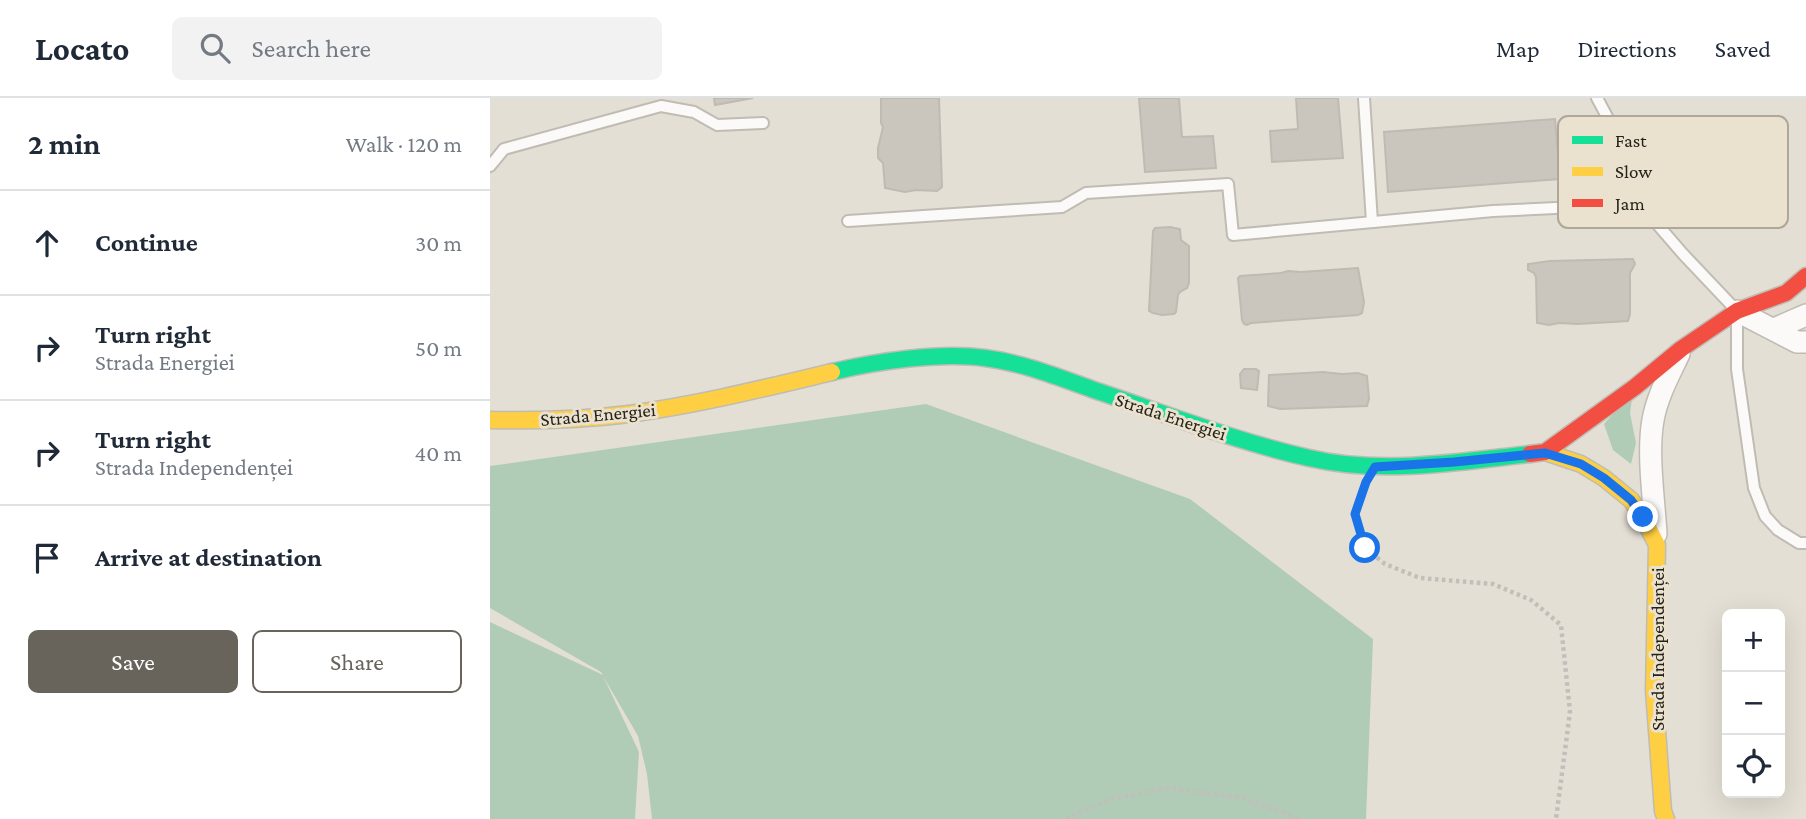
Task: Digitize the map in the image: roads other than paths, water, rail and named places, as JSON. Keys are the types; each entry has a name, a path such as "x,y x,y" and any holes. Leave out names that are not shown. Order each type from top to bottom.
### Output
{"street":[{"path":"1545,453 1635,387 1681,349 1737,311 1786,293 1806,276"},
{"path":"1737,311 1797,342 1806,342"},
{"path":"1774,330 1806,315"},
{"path":"1657,545 1651,456 1653,421 1660,396 1681,349"},
{"name":"Strada Energiei","path":"490,420 544,421 629,414 733,396 853,367 940,356 984,358 1025,366 1214,431 1294,454 1341,464 1375,467 1545,453"},
{"name":"Strada Independenței","path":"1545,453 1581,464 1622,492 1643,517 1657,545 1654,690 1663,811 1666,819"}],"lane":[{"path":"1364,98 1372,222"},
{"path":"1597,98 1607,116"},
{"path":"490,166 504,149 661,106 694,112 717,125 764,123"},
{"path":"848,220 1062,207 1086,193 1228,184 1233,235 1493,211 1558,208"},
{"path":"1661,228 1737,311 1737,369 1754,488 1765,516 1778,530 1806,543"}]}
